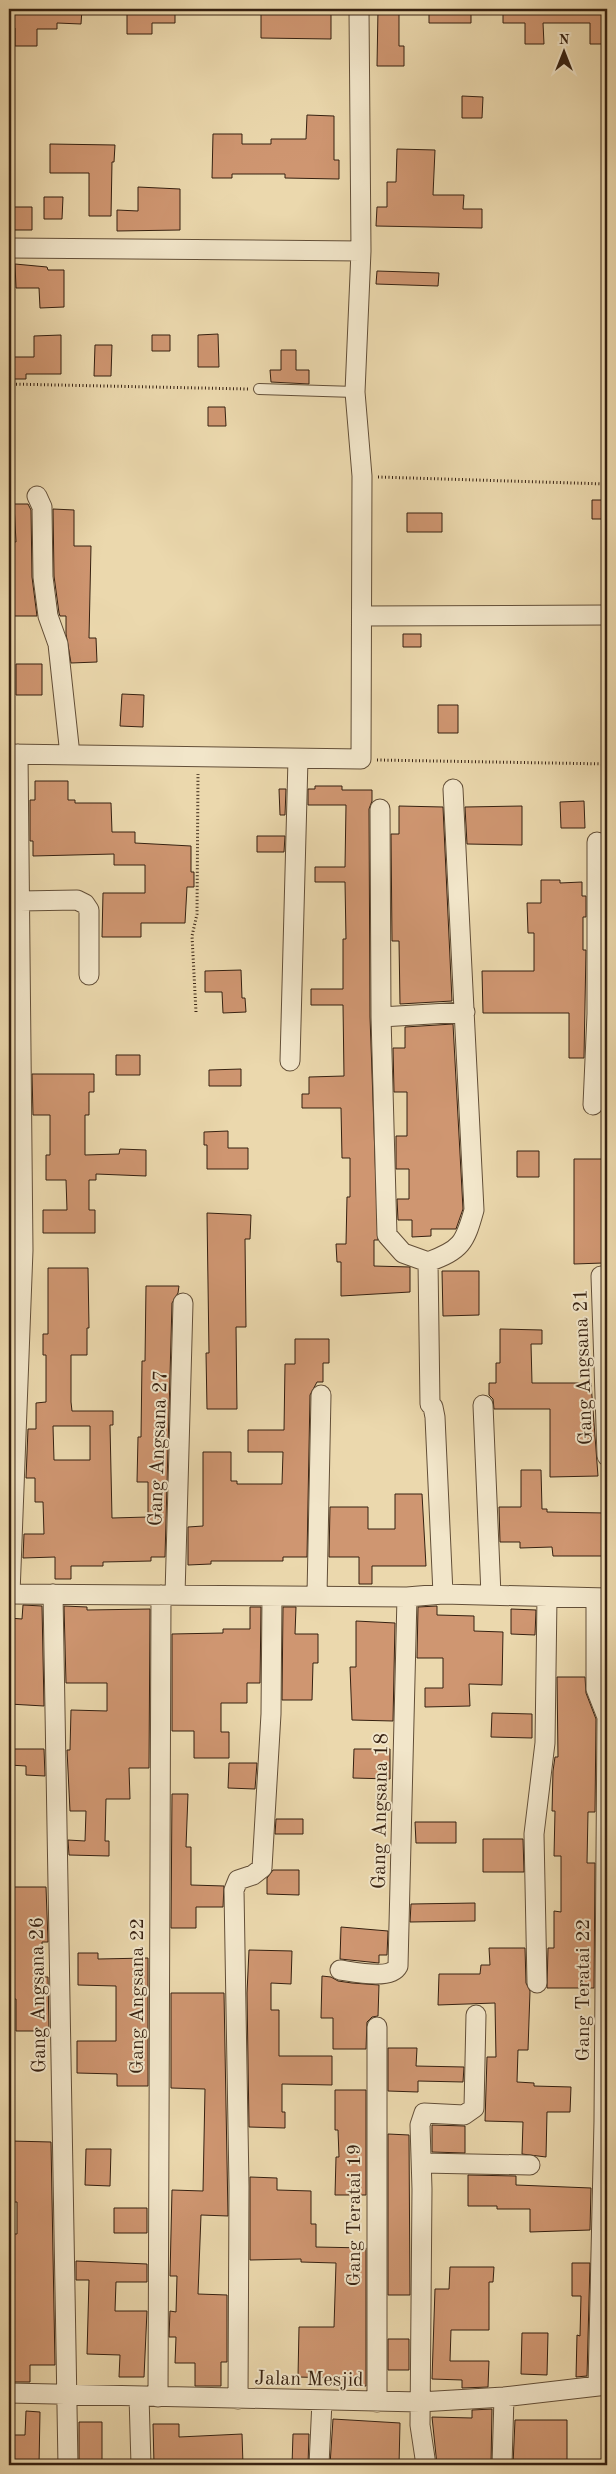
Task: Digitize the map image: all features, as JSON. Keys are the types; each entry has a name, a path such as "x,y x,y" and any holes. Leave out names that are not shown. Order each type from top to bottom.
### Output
{"street":[{"path":"359,9 361,251 354,392 362,476 362,759 13,754 20,901 23,1250 9,1594 407,1597 436,1594 602,1598"},
{"path":"9,248 361,251"},
{"path":"38,496 42,507 43,577 48,616 58,644 70,755"},
{"path":"362,616 607,616"},
{"path":"290,1061 298,759"},
{"path":"380,809 381,1017 387,1235 402,1253 428,1262 448,1255 467,1237 474,1210 453,789"},
{"path":"593,1105 602,1014 597,842"},
{"path":"20,901 77,900 86,904 89,910 89,975"},
{"path":"381,1017 465,1012"},
{"path":"428,1262 430,1404 435,1417 436,1594"},
{"name":"Gang Angsana 21","path":"601,1276 607,1456"},
{"name":"Gang Angsana 27","path":"168,1595 183,1303"},
{"path":"317,1595 321,1395"},
{"path":"483,1405 491,1595"},
{"name":"Gang Angsana 26","path":"53,1594 68,2465"},
{"name":"Gang Angsana 22","path":"158,2397 168,1595"},
{"path":"238,2399 239,2186 234,1890 238,1880 253,1876 262,1868 271,1714 272,1596"},
{"name":"Gang Angsana 18","path":"340,1970 376,1974 390,1972 398,1966 407,1597"},
{"path":"537,1983 534,1834 545,1744 547,1597"},
{"name":"Gang Teratai 22","path":"602,1598 596,1689 607,1717 603,2385"},
{"path":"426,2465 420,2425 422,2164 420,2126 424,2113 464,2114 474,2108 476,2015"},
{"name":"Gang Teratai 19","path":"377,2027 377,2402"},
{"path":"422,2164 530,2165"},
{"name":"Jalan Mesjid","path":"9,2393 420,2402 504,2397 603,2385"},
{"path":"139,2396 141,2465"},
{"path":"502,2465 504,2397"},
{"path":"319,2465 322,2401"}],"lane":[{"path":"259,389 354,392"}],"path":[{"path":"9,384 259,389"},
{"path":"362,476 607,484"},
{"path":"196,1012 192,936 197,914 198,757"},
{"path":"362,759 607,764"}],"building":[{"path":"9,9 82,9 81,24 57,23 57,29 37,29 37,46 15,46 15,28 9,28"},
{"path":"127,9 175,9 175,23 152,23 152,34 127,34"},
{"path":"261,9 331,9 331,39 261,38"},
{"path":"378,9 399,9 399,46 404,46 404,66 377,66"},
{"path":"429,9 471,9 471,23 429,23"},
{"path":"503,9 607,9 607,44 590,44 590,23 543,23 544,44 525,44 525,23 503,23"},
{"path":"462,96 483,97 482,118 462,118"},
{"path":"307,115 334,116 334,160 339,160 339,179 285,178 285,174 232,174 232,178 212,178 213,134 242,134 242,144 271,144 271,139 306,139"},
{"path":"50,144 115,145 114,162 112,162 111,216 89,216 89,173 50,173"},
{"path":"397,149 435,150 433,195 464,195 463,209 482,209 482,228 376,226 377,207 387,207 387,182 396,182"},
{"path":"138,187 180,189 180,230 117,231 117,210 138,211"},
{"path":"44,197 63,197 62,219 44,219"},
{"path":"11,207 32,207 32,230 11,230"},
{"path":"15,264 47,267 48,270 64,270 64,307 40,308 39,288 16,288"},
{"path":"377,271 439,273 438,286 376,284"},
{"path":"218,334 219,367 198,367 198,335"},
{"path":"61,335 61,374 26,374 26,379 9,379 9,357 34,357 34,336"},
{"path":"152,335 170,335 170,351 152,351"},
{"path":"95,345 112,345 111,376 94,376"},
{"path":"281,350 296,350 296,370 309,370 309,384 271,382 270,370 281,370"},
{"path":"208,407 225,407 226,426 208,426"},
{"path":"592,500 607,500 607,519 592,519"},
{"path":"14,504 28,504 31,510 32,577 37,616 9,616 9,541 16,542"},
{"path":"53,509 74,510 74,546 91,546 89,638 96,638 97,662 71,663 66,634 66,616 60,616 59,613 54,576"},
{"path":"407,513 442,513 442,532 407,532"},
{"path":"403,634 421,634 421,647 403,647"},
{"path":"16,664 42,664 42,695 16,695"},
{"path":"122,694 144,695 143,727 120,726"},
{"path":"438,705 458,705 458,733 438,733"},
{"path":"35,781 68,781 68,800 75,800 75,803 111,803 112,832 135,832 135,843 191,846 191,872 194,872 194,887 187,887 185,923 141,923 141,937 102,937 103,893 145,893 145,865 114,865 114,854 33,856 33,841 30,841 30,800 35,800"},
{"path":"315,786 342,786 342,790 372,790 372,801 369,809 370,1017 378,1240 374,1240 374,1266 410,1267 410,1292 341,1296 341,1262 337,1262 336,1244 346,1244 347,1197 350,1197 350,1158 342,1158 341,1108 302,1108 302,1094 309,1094 309,1077 344,1076 343,1005 311,1005 311,989 343,989 343,939 346,939 345,882 315,882 315,867 345,867 346,805 308,805 308,789 315,789"},
{"path":"279,789 286,789 285,815 280,815"},
{"path":"584,801 585,828 561,828 560,802"},
{"path":"399,806 443,807 452,1001 400,1004 399,941 392,941 391,834 399,834"},
{"path":"522,806 522,845 467,844 465,807"},
{"path":"257,836 285,836 284,852 257,852"},
{"path":"541,880 560,880 560,883 582,882 582,896 586,896 586,917 583,917 583,950 586,950 584,1058 569,1058 569,1013 483,1013 482,971 534,971 534,933 528,933 527,903 541,903"},
{"path":"241,970 242,998 245,998 246,1012 223,1013 222,992 205,992 205,971"},
{"path":"453,1024 463,1209 456,1229 431,1229 431,1236 412,1237 412,1220 398,1220 397,1199 409,1199 409,1169 396,1169 396,1136 407,1136 407,1092 394,1092 393,1048 405,1048 405,1027"},
{"path":"116,1055 140,1055 140,1075 116,1075"},
{"path":"241,1069 241,1086 209,1086 209,1070"},
{"path":"10,1074 10,1116 9,1116"},
{"path":"32,1074 94,1074 94,1092 89,1092 89,1115 85,1115 85,1155 119,1154 120,1149 146,1150 146,1176 96,1174 96,1180 89,1180 89,1210 95,1210 95,1233 43,1233 43,1210 67,1210 66,1180 46,1180 46,1155 50,1155 50,1115 33,1115"},
{"path":"228,1131 228,1148 248,1148 248,1169 207,1169 207,1145 204,1145 204,1132"},
{"path":"517,1151 539,1151 539,1177 517,1177"},
{"path":"574,1159 603,1159 603,1263 574,1264"},
{"path":"207,1213 251,1215 250,1239 245,1239 246,1327 236,1327 237,1409 207,1409 206,1353 209,1353"},
{"path":"48,1268 88,1268 89,1328 87,1328 87,1355 71,1355 72,1411 113,1411 113,1425 110,1425 112,1518 148,1517 148,1482 137,1482 138,1437 141,1437 142,1361 145,1361 146,1286 179,1286 178,1293 172,1303 165,1557 151,1557 151,1561 103,1562 103,1566 71,1566 71,1579 55,1579 55,1557 23,1558 24,1534 44,1534 43,1502 35,1502 35,1478 26,1478 28,1429 36,1429 36,1403 46,1402 46,1355 43,1355 43,1334 48,1334","holes":["53,1426 90,1426 90,1460 54,1460"]},
{"path":"442,1271 479,1271 479,1315 443,1316"},
{"path":"500,1329 542,1330 542,1344 531,1344 532,1383 591,1383 598,1476 550,1477 550,1409 494,1409 493,1399 489,1395 489,1383 496,1383 496,1363 500,1363"},
{"path":"295,1339 329,1339 329,1363 323,1363 323,1382 317,1382 310,1395 307,1557 283,1557 283,1561 211,1561 211,1564 188,1565 188,1527 203,1526 203,1452 231,1452 231,1481 237,1481 237,1484 282,1484 283,1452 248,1452 248,1430 284,1430 285,1364 295,1364"},
{"path":"521,1470 541,1470 542,1509 547,1509 547,1512 605,1513 605,1556 553,1556 552,1547 520,1548 520,1542 500,1542 499,1507 521,1507"},
{"path":"395,1494 422,1494 426,1566 372,1566 372,1584 359,1584 359,1557 329,1557 330,1507 368,1507 368,1529 395,1529"},
{"path":"23,1605 42,1606 44,1706 9,1704 9,1618 22,1619"},
{"path":"64,1606 87,1607 87,1610 150,1609 149,1768 129,1768 130,1799 106,1799 105,1841 109,1841 109,1856 69,1855 68,1840 85,1841 86,1811 70,1811 67,1750 70,1750 71,1710 107,1711 107,1683 66,1683"},
{"path":"437,1606 437,1615 474,1616 474,1631 503,1632 502,1685 469,1684 470,1706 425,1707 425,1688 443,1688 443,1658 417,1658 418,1607"},
{"path":"250,1607 261,1607 260,1683 247,1683 247,1703 221,1703 221,1732 229,1732 229,1758 194,1758 194,1731 172,1731 172,1634 223,1633 223,1629 250,1629"},
{"path":"283,1607 296,1607 295,1634 318,1634 318,1663 313,1663 312,1700 282,1700"},
{"path":"511,1609 536,1610 535,1635 511,1634"},
{"path":"356,1621 395,1623 393,1721 352,1720 350,1667 356,1667"},
{"path":"557,1677 585,1677 586,1693 596,1719 595,1812 588,1812 587,1863 595,1863 594,1988 547,1988 548,1948 554,1948 554,1911 561,1912 561,1856 554,1856 555,1811 552,1811 553,1771 555,1757 558,1757"},
{"path":"492,1713 532,1714 532,1738 491,1737"},
{"path":"9,1749 44,1749 45,1776 26,1775 26,1766 9,1765"},
{"path":"354,1749 390,1749 390,1779 353,1778"},
{"path":"229,1763 257,1763 255,1789 228,1788"},
{"path":"172,1794 188,1794 186,1847 191,1847 191,1885 224,1886 223,1907 196,1907 196,1928 171,1928"},
{"path":"276,1819 303,1819 303,1834 275,1834"},
{"path":"415,1822 456,1822 456,1843 416,1843"},
{"path":"483,1839 523,1839 524,1872 483,1872"},
{"path":"273,1870 299,1870 299,1895 267,1894 267,1878"},
{"path":"9,1887 46,1887 48,1942 42,1942 43,1977 48,1977 49,2031 16,2031 16,1999 11,1999"},
{"path":"475,1903 475,1921 410,1922 411,1904"},
{"path":"341,1927 388,1931 387,1955 379,1955 379,1963 340,1959"},
{"path":"489,1948 525,1948 526,1983 530,1991 528,2050 518,2050 517,2082 534,2083 534,2086 571,2087 570,2112 547,2112 546,2157 522,2154 523,2122 485,2121 487,2057 496,2057 495,2003 438,2005 439,1974 480,1974 481,1965 490,1965"},
{"path":"249,1950 292,1951 291,1984 271,1983 271,2010 279,2010 279,2056 332,2056 332,2085 282,2084 282,2112 285,2112 285,2128 249,2127 247,1993"},
{"path":"78,1953 98,1953 98,1959 148,1958 148,2086 117,2086 117,2074 77,2073 77,2041 116,2041 116,1986 78,1985"},
{"path":"322,1976 331,1977 338,1981 379,1985 378,2016 372,2017 367,2022 366,2049 333,2049 333,2018 321,2018"},
{"path":"171,1993 224,1993 228,2216 201,2215 198,2294 227,2295 227,2362 221,2362 221,2386 195,2386 195,2363 175,2363 176,2337 169,2337 170,2311 176,2312 177,2276 170,2276 172,2190 203,2191 205,2089 171,2088"},
{"path":"388,2048 417,2048 416,2066 464,2067 463,2082 418,2081 418,2092 388,2091"},
{"path":"335,2090 366,2090 366,2195 335,2195 336,2157 339,2157 338,2130 335,2130"},
{"path":"432,2125 465,2126 465,2153 432,2152"},
{"path":"388,2134 409,2135 410,2295 388,2295"},
{"path":"11,2141 51,2142 55,2365 30,2365 30,2382 11,2382 11,2367 13,2367 13,2234 17,2234 17,2202 13,2202 13,2166 10,2166"},
{"path":"86,2149 111,2149 110,2186 85,2185"},
{"path":"468,2175 516,2176 516,2185 591,2188 590,2230 530,2232 530,2209 497,2209 497,2206 468,2206"},
{"path":"250,2177 277,2178 277,2190 311,2191 311,2224 316,2224 316,2247 366,2248 366,2386 335,2386 336,2378 298,2377 299,2327 334,2327 336,2263 301,2262 301,2259 250,2260"},
{"path":"114,2208 147,2208 147,2233 114,2233"},
{"path":"76,2261 147,2264 147,2282 116,2282 115,2311 147,2311 144,2377 119,2377 120,2355 87,2354 89,2280 76,2280"},
{"path":"572,2263 590,2263 587,2376 576,2377 577,2335 580,2336 581,2296 572,2296"},
{"path":"450,2267 494,2267 493,2282 489,2282 489,2330 451,2330 450,2361 489,2361 488,2387 462,2388 462,2380 432,2379 435,2289 449,2289"},
{"path":"522,2333 548,2333 547,2375 521,2374"},
{"path":"388,2339 409,2339 409,2370 388,2370"},
{"path":"492,2409 491,2465 437,2465 432,2417 472,2418 472,2410"},
{"path":"26,2411 40,2412 39,2465 9,2465 9,2435 25,2435"},
{"path":"333,2419 400,2423 399,2465 330,2465"},
{"path":"515,2420 567,2420 567,2465 513,2465"},
{"path":"79,2422 102,2422 102,2465 79,2465"},
{"path":"153,2424 179,2424 179,2437 242,2434 243,2465 221,2465 221,2463 154,2464"},
{"path":"293,2434 309,2434 308,2465 292,2465"}]}
